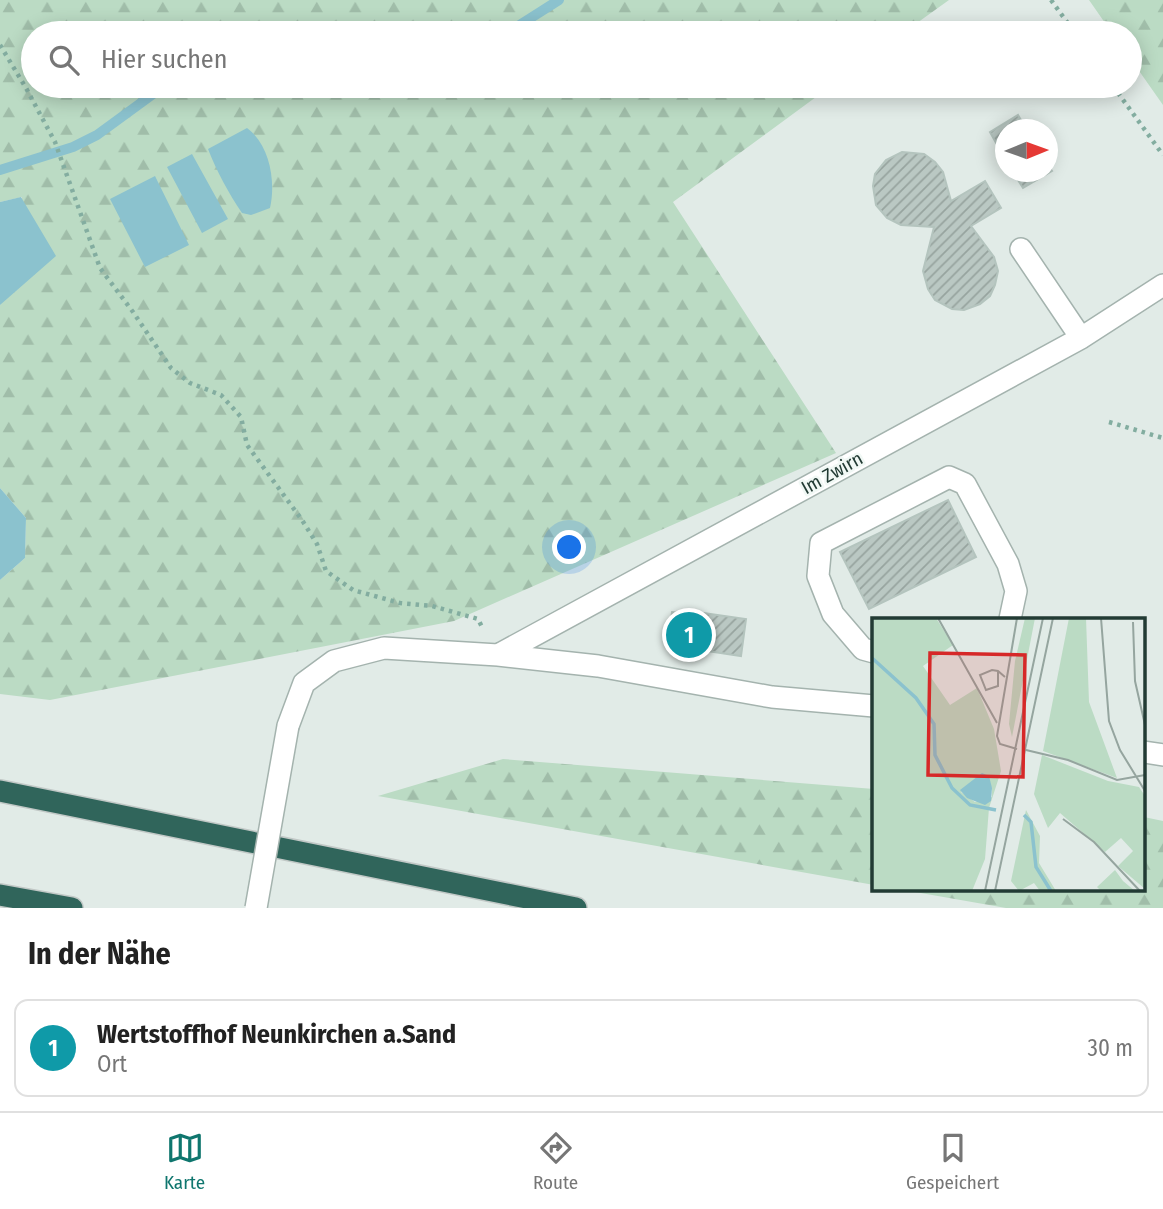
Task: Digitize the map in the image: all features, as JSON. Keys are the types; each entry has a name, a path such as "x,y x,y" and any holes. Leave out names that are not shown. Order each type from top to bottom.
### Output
{"highway":[{"path":"0,791 576,908"},
{"path":"0,895 72,908"}],"street":[{"path":"1021,248 1081,338"},
{"name":"Im Zwirn","path":"498,655 1081,338 1163,285"},
{"path":"872,651 863,649 833,614 818,576 821,543 949,477 965,484 1008,564 1016,591 1010,618"},
{"path":"256,908 288,726 304,683 334,661 384,648 498,655 598,666 772,697 872,706"}],"path":[{"path":"1052,0 1067,21"},
{"path":"0,45 21,80"},
{"path":"31,98 55,142 100,268 171,368 190,383 221,395 242,417 247,445 302,520 317,544 326,571 353,590 400,603 432,606 478,619 498,655"},
{"path":"1122,98 1163,155"},
{"path":"1109,422 1163,438"}],"green space":[{"path":"0,0 949,0 920,21 21,21 21,98 815,98 673,202 836,453 454,621 50,700 0,694 0,580 25,558 26,518 0,488 0,305 22,197 0,202"},
{"path":"1089,0 1163,0 1163,105 1142,75 1142,21 1104,21"},
{"path":"503,759 872,789 872,885 378,796"},
{"path":"1146,817 1163,821 1163,908 1006,908 904,890 1146,890"}],"water":[{"path":"247,128 255,135 266,154 272,187 270,208 251,215 242,213 208,149"},
{"path":"192,154 228,219 202,233 167,167"},
{"path":"155,176 189,245 145,267 110,199"},
{"path":"21,197 56,256 0,305 0,202"},
{"path":"0,488 26,518 25,558 0,580"}],"building":[{"path":"902,152 924,154 935,162 943,172 951,201 985,181 1001,208 971,226 994,257 998,271 990,296 980,304 964,310 952,309 935,300 928,289 923,271 934,227 901,225 887,218 876,205 873,186 875,174 886,160"},
{"path":"1019,182 1033,182 1023,188"},
{"path":"948,500 976,557 869,609 840,552"},
{"path":"672,612 696,615 696,612 746,619 741,656 667,645"}],"waterway":[{"path":"526,21 559,0"},
{"path":"0,170 73,147 97,135 148,98"}],"place":[{"name":"Wertstoffhof Neunkirchen a.Sand","path":"689,635"}]}
